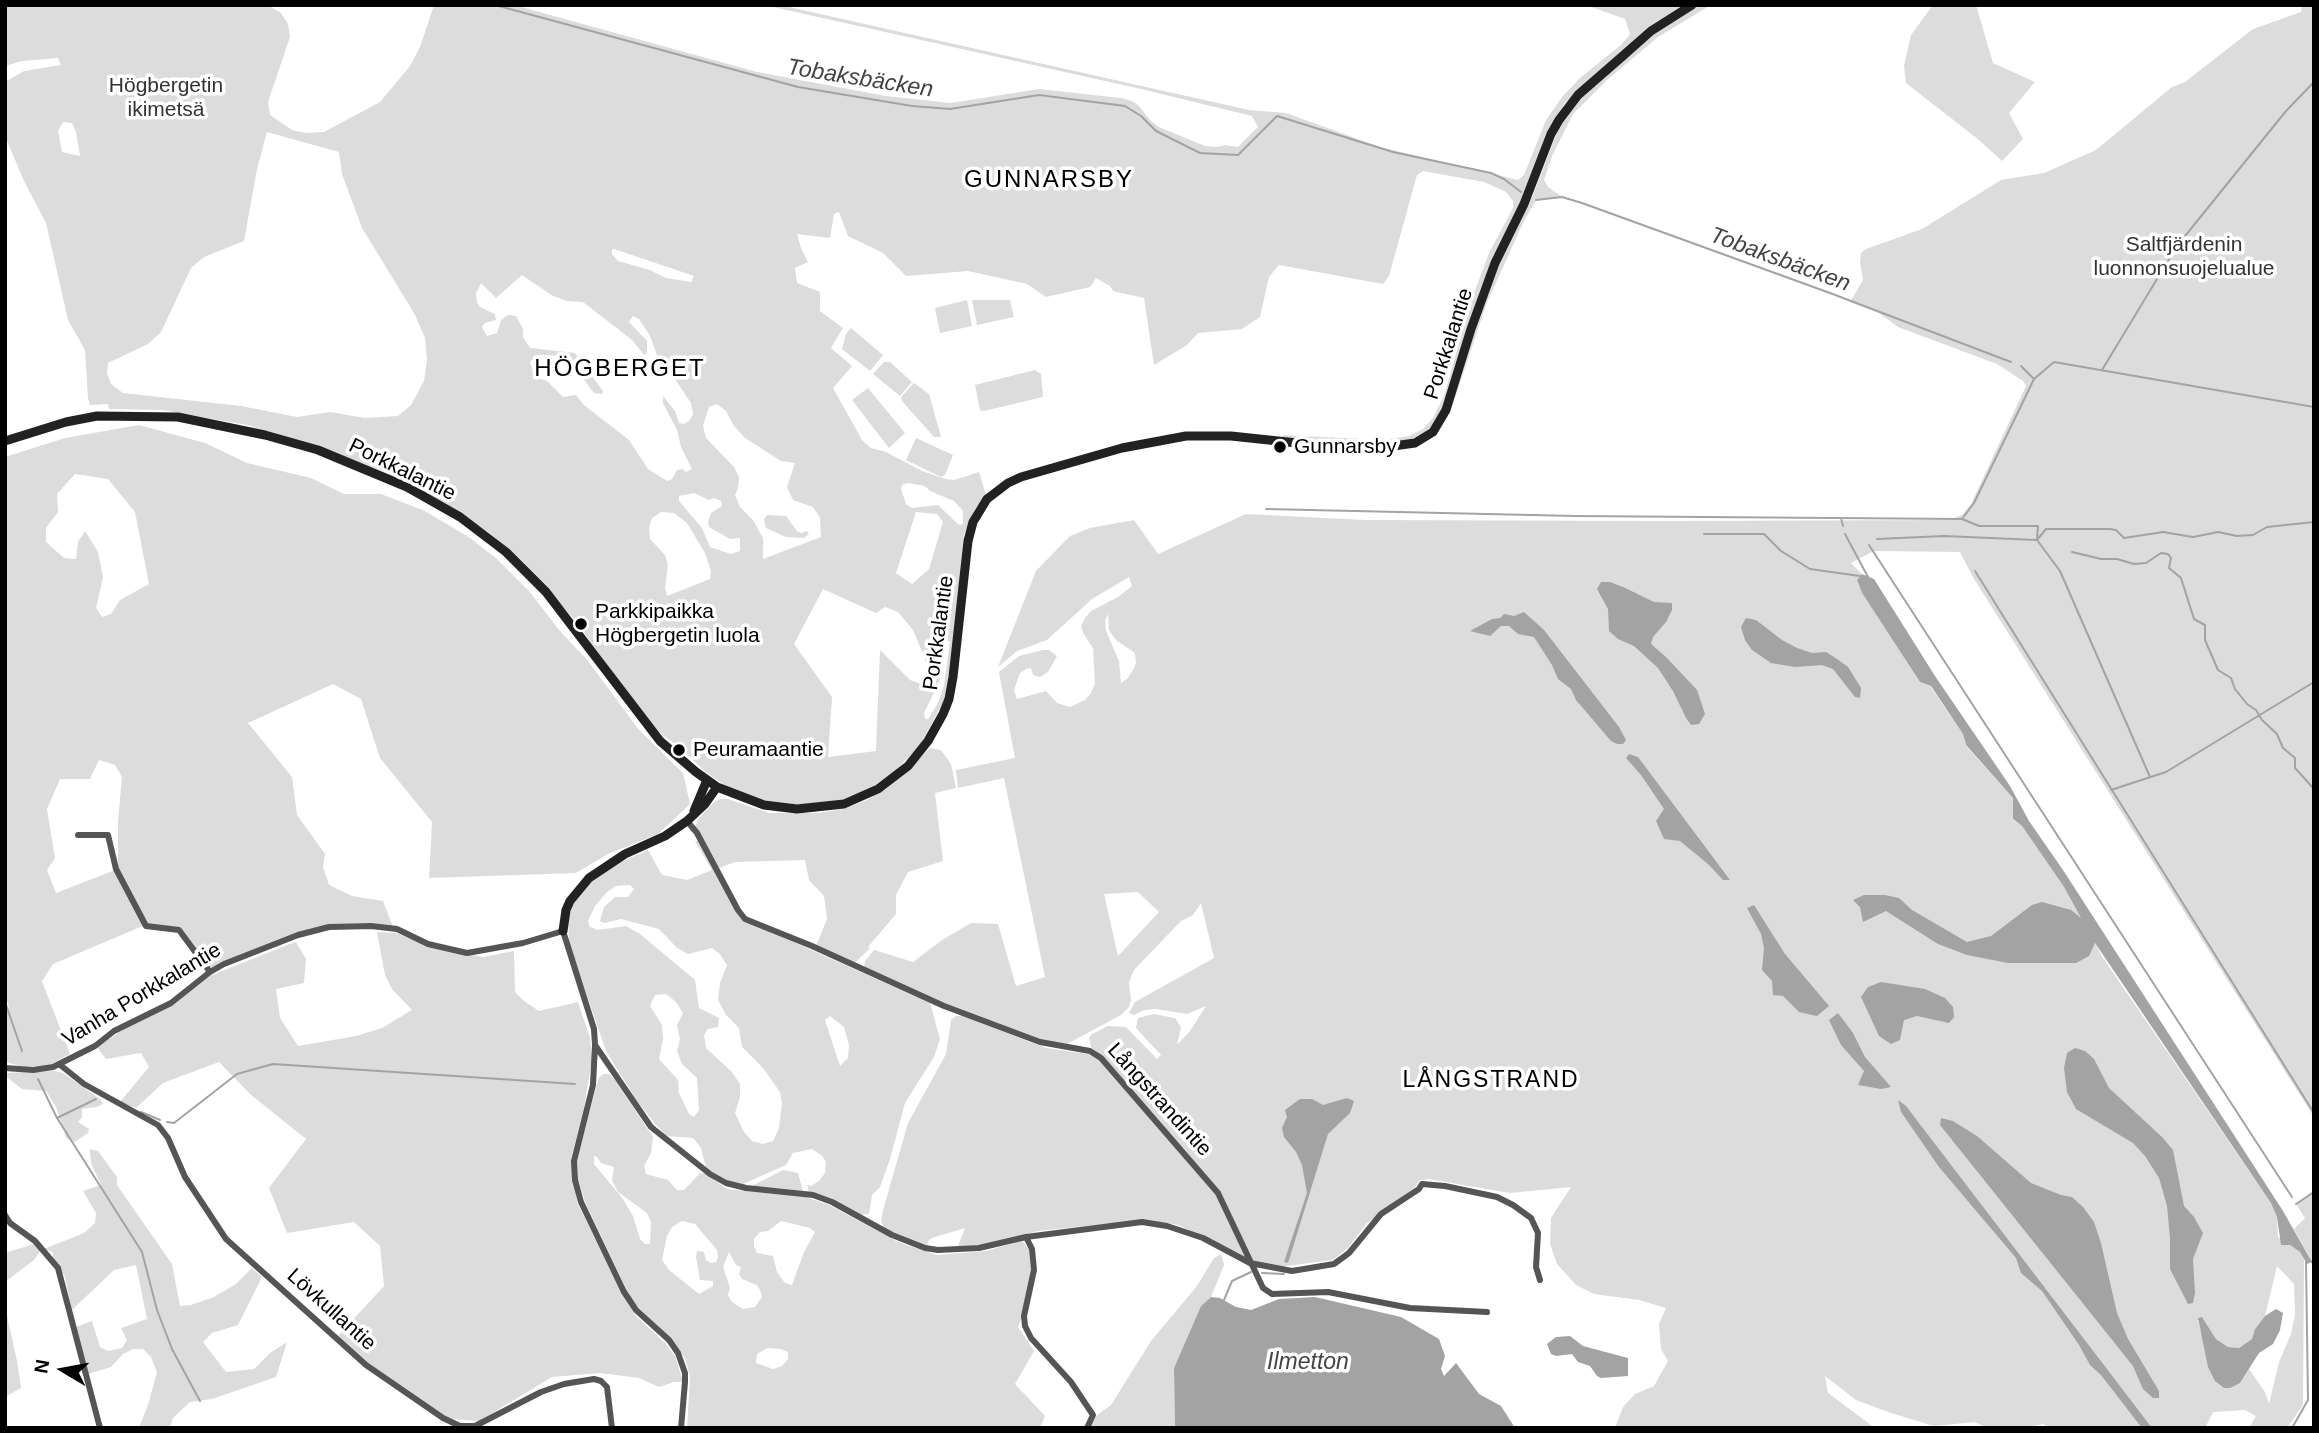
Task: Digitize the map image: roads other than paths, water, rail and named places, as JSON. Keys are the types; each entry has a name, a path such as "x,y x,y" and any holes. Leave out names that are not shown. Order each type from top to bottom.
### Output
{"street":[{"name":"Porkkalantie","path":"5,441 66,422 97,416 178,417 265,435 318,450 407,487 460,517 506,552 546,592 660,741 707,780 717,787 764,805 797,810 845,804 878,789 908,766 928,741 949,699 958,646 968,541 973,522 987,499 1007,483 1122,448 1186,436 1231,436 1297,443 1386,447 1415,443 1433,432 1446,410 1495,263 1524,204 1551,134 1563,113 1578,94 1651,31 1692,5"},
{"path":"690,817 707,780"},
{"path":"681,1428 685,1373 678,1353 669,1340 636,1310 624,1292 581,1202 575,1180 576,1149 591,1098 595,1071 595,1045 594,1029 563,931 563,923 570,901 589,878 625,854 665,836 705,804 717,787"},
{"name":"Långstrandintie","path":"690,817 745,919 944,1006 1040,1042 1090,1051 1101,1058 1218,1193 1263,1288 1272,1294 1328,1292 1410,1308 1487,1312"},
{"path":"78,835 108,835 116,869 146,926 179,930 210,971"},
{"name":"Vanha Porkkalantie","path":"5,1068 33,1070 59,1064 94,1046 114,1031 171,1003 210,971 298,935 329,928 370,926 397,929 428,944 467,953 523,943 563,931"},
{"path":"595,1045 651,1127 710,1174 726,1183 746,1188 813,1195 832,1202 892,1235 929,1248 979,1248 1026,1237 1142,1223 1167,1226 1203,1238 1250,1263 1292,1270 1334,1264 1349,1253 1381,1214 1419,1189 1422,1184 1497,1197 1531,1218 1538,1233 1536,1267 1540,1280"},
{"name":"Lövkullantie","path":"59,1064 84,1084 158,1125 168,1138 185,1177 226,1239 366,1365 443,1418 460,1426 475,1426 541,1392 564,1384 594,1379 607,1387 612,1428"},
{"path":"595,1071 611,1067"},
{"path":"5,1216 10,1223 35,1241 58,1268 100,1428"},
{"path":"1026,1237 1032,1249 1034,1270 1024,1315 1025,1326 1031,1338 1071,1382 1093,1415 1087,1428"}],"water":[{"path":"1862,574 1874,579 1935,676 2010,786 2029,821 2283,1211 2312,1262 2307,1264 2300,1252 2290,1245 2281,1245 2277,1217 2271,1203 2095,943 2089,956 2076,963 2008,963 1967,955 1938,944 1886,911 1863,922 1860,907 1853,900 1864,895 1899,898 1912,910 1967,942 1991,936 2032,905 2042,902 2071,910 2081,918 2064,887 2022,826 2013,819 2013,798 1966,745 1963,734 1931,686 1920,682 1862,593 1857,580"},
{"path":"1601,582 1610,582 1654,602 1672,603 1672,610 1666,622 1653,637 1651,644 1697,690 1705,714 1699,724 1691,725 1658,668 1634,646 1618,639 1609,631 1608,609 1597,589"},
{"path":"1524,612 1544,630 1619,727 1626,740 1623,744 1611,741 1576,700 1571,689 1558,679 1534,637 1518,634 1509,626 1501,626 1490,636 1470,631 1504,614 1514,616"},
{"path":"1746,618 1756,620 1797,648 1812,653 1826,652 1837,659 1848,667 1861,688 1860,698 1855,697 1833,669 1822,665 1795,667 1771,663 1752,650 1741,627"},
{"path":"1629,754 1638,757 1730,880 1723,880 1680,841 1664,839 1656,821 1664,809 1626,758"},
{"path":"1754,905 1785,954 1829,1006 1817,1016 1799,1012 1783,996 1773,995 1772,981 1762,970 1764,948 1761,934 1747,908"},
{"path":"1881,982 1925,989 1945,998 1953,1007 1954,1017 1949,1023 1917,1016 1904,1020 1900,1040 1891,1044 1879,1036 1861,997 1868,987"},
{"path":"1838,1013 1853,1033 1865,1057 1891,1087 1881,1089 1858,1085 1864,1071 1841,1045 1829,1020"},
{"path":"2075,1048 2085,1051 2094,1059 2109,1088 2173,1150 2184,1206 2203,1233 2193,1259 2193,1303 2188,1304 2170,1269 2167,1206 2159,1178 2133,1143 2076,1109 2067,1092 2064,1068 2067,1053"},
{"path":"1347,1098 1354,1101 1350,1113 1328,1134 1288,1263 1284,1262 1307,1193 1302,1165 1284,1137 1282,1128 1287,1117 1285,1110 1300,1099 1312,1099 1323,1105"},
{"path":"1898,1100 1906,1106 2152,1428 2142,1428 2101,1375 2090,1365 2042,1291 2021,1273 2016,1258 1939,1167 1901,1112"},
{"path":"1941,1118 1953,1121 1977,1136 2031,1183 2072,1197 2083,1207 2094,1222 2101,1243 2117,1313 2128,1339 2159,1391 2159,1398 2153,1398 2143,1389 2133,1366 1940,1125"},
{"name":"Ilmetton","path":"1211,1297 1251,1310 1279,1299 1315,1297 1401,1317 1439,1339 1445,1356 1441,1369 1444,1376 1456,1363 1479,1394 1501,1406 1515,1428 1175,1428 1174,1368 1201,1306"},
{"path":"2276,1309 2283,1313 2280,1330 2273,1344 2259,1353 2240,1383 2224,1388 2215,1381 2208,1367 2198,1318 2202,1317 2216,1339 2228,1347 2239,1348 2252,1339 2255,1329 2265,1316"},
{"path":"1570,1336 1583,1346 1628,1358 1628,1376 1601,1378 1590,1366 1578,1362 1572,1354 1551,1354 1547,1344 1556,1337"}],"waterway":[{"name":"Tobaksbäcken","path":"495,5 798,87 912,106 950,109 1039,95 1125,106 1141,116 1156,131 1200,153 1238,155 1277,116 1393,152 1491,173 1521,192"},
{"path":"2102,370 2177,246 2286,111 2314,82"},
{"name":"Tobaksbäcken","path":"1536,200 1562,197 1582,203 2011,362"},
{"name":"Tobaksbäcken","path":"2021,366 2034,379 2054,362 2314,407"},
{"path":"1266,509 1575,516 1962,519 1974,503 2034,379"},
{"path":"1841,518 1843,526"},
{"path":"1962,519 1979,526 2038,526 2037,540 2060,571 2150,777"},
{"path":"1877,539 1944,536 2037,540 2046,529 2110,529 2116,530 2124,538 2163,532 2193,537 2218,532 2237,536 2253,535 2267,527 2314,522"},
{"path":"1704,534 1764,534 1781,551 1810,569 1860,576"},
{"path":"1845,534 1868,577"},
{"path":"1869,545 2292,1197"},
{"path":"2072,552 2134,564 2146,563 2161,553 2168,554 2171,558 2169,568 2181,578 2194,619 2205,625 2205,640 2218,670 2231,678 2235,689 2247,704 2256,710 2277,734 2283,748 2295,758 2295,768 2314,789"},
{"path":"1975,571 2314,1113"},
{"path":"2111,790 2166,772 2314,682"},
{"path":"5,1002 22,1051"},
{"path":"167,1122 174,1123 237,1074 273,1064 575,1084"},
{"path":"38,1079 57,1118 96,1099"},
{"path":"141,1112 160,1120"},
{"path":"57,1118 142,1252 157,1310 172,1349 200,1401"},
{"path":"2296,1204 2314,1192"},
{"path":"2311,1261 2314,1264"},
{"path":"2292,1428 2308,1400 2306,1262"},
{"path":"1224,1300 1232,1281 1251,1272"},
{"path":"1262,1273 1284,1274"}],"place":[{"name":"Gunnarsby","path":"1280,447"},
{"name":"Parkkipaikka Högbergetin luola","path":"581,624"},
{"name":"Peuramaantie","path":"679,750"}],"district":[{"name":"GUNNARSBY","path":"1049,180"},
{"name":"HÖGBERGET","path":"620,369"},
{"name":"LÅNGSTRAND","path":"1491,1081"}],"park label":[{"name":"Högbergetin ikimetsä","path":"166,98"},
{"name":"Saltfjärdenin luonnonsuojelualue","path":"2184,257"}]}
